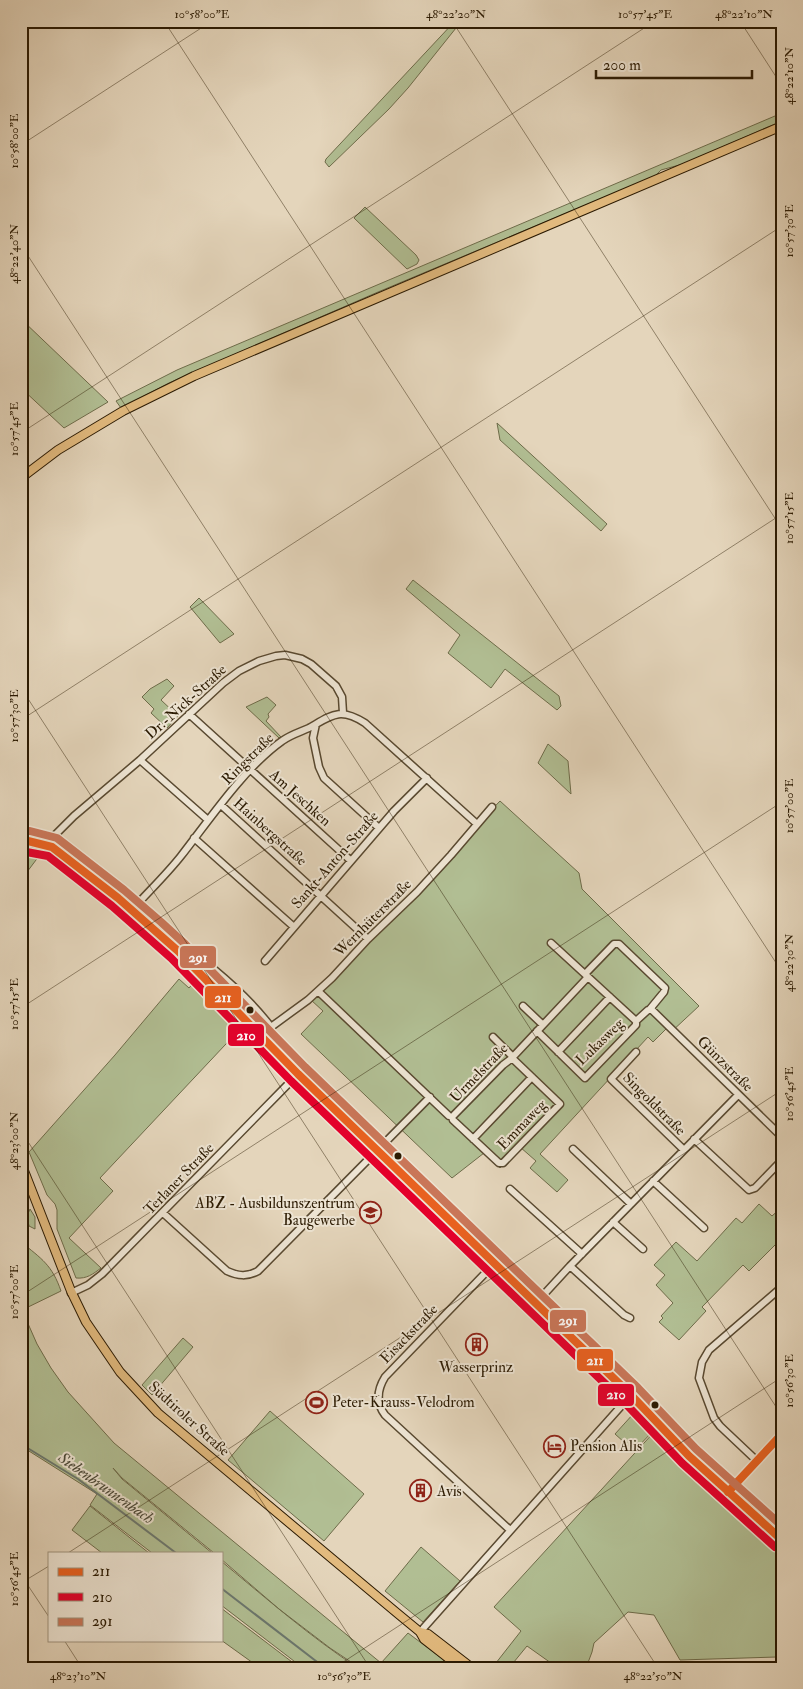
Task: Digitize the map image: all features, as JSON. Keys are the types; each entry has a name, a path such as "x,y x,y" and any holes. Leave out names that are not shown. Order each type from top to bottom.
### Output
{"main road":[{"path":"21,478 58,450 123,411 194,376 782,126"},
{"name":"Südtiroler Straße","path":"21,1163 71,1293 86,1322 126,1380 152,1408 420,1632 424,1639 461,1668"},
{"name":"Südtiroler Straße","path":"420,1632 428,1634 472,1668"}],"street":[{"name":"Dr.-Nick-Straße","path":"52,847 51,839 58,832 140,760 223,683 239,671 268,658 285,655 302,659 329,678 342,696 343,713"},
{"name":"Ringstraße","path":"132,910 167,872 208,820 267,752 283,740 331,716 343,713"},
{"path":"343,713 353,715 365,723 477,824"},
{"name":"Am Jeschken","path":"189,714 350,860"},
{"path":"316,724 313,738 319,768 324,778 379,828"},
{"path":"304,730 313,738"},
{"path":"140,760 208,820"},
{"name":"Sankt-Anton-Straße","path":"264,961 350,860 427,778"},
{"name":"Hainbergstraße","path":"221,805 368,939"},
{"name":"Wernhüterstraße","path":"261,1036 318,991 417,892 492,807"},
{"path":"194,838 294,927"},
{"path":"21,841 52,847 154,929 298,1074 536,1303 689,1456 782,1540"},
{"path":"154,929 164,932 197,955 245,998 270,1027"},
{"path":"551,943 636,1021 650,1010"},
{"name":"Urmelstraße","path":"318,991 452,1117 543,1025 614,944 619,944 665,988 650,1010"},
{"path":"178,952 183,946"},
{"name":"Lukasweg","path":"558,1052 610,997"},
{"path":"523,1006 543,1025"},
{"name":"Günzstraße","path":"650,1010 782,1136"},
{"name":"Lukasweg","path":"537,1031 585,1078 636,1025 636,1021"},
{"name":"Emmaweg","path":"452,1117 499,1163 502,1163 560,1104 492,1037"},
{"name":"Singoldstraße","path":"636,1052 611,1080 684,1150"},
{"name":"Terlaner Straße","path":"71,1293 88,1285 102,1274 298,1074"},
{"name":"Emmaweg","path":"473,1139 532,1077"},
{"name":"Singoldstraße","path":"536,1303 738,1095"},
{"path":"163,1213 226,1271 238,1276 251,1275 258,1271 430,1097"},
{"path":"694,1140 749,1190 755,1188 782,1160"},
{"path":"573,1149 631,1204"},
{"path":"653,1181 704,1228"},
{"path":"510,1189 582,1254"},
{"path":"613,1222 643,1249"},
{"name":"Eisackstraße","path":"494,1264 385,1377 379,1390 378,1398 379,1405 385,1415 510,1530"},
{"path":"570,1266 624,1315 630,1318"},
{"path":"756,1460 716,1422 701,1384 699,1372 709,1350 782,1287"},
{"path":"420,1632 630,1396"},
{"path":"728,1492 782,1434"},
{"path":"776,1668 782,1661"}],"green space":[{"path":"455,21 463,21 408,88 329,167 325,162 326,159"},
{"path":"782,113 782,121 683,164 661,170 655,176 378,292 169,383 121,408 116,401 177,370"},
{"path":"365,207 416,255 419,260 417,264 407,269 354,218"},
{"path":"21,319 108,402 64,428 21,388"},
{"path":"497,423 607,524 601,531 500,440"},
{"path":"413,580 559,696 561,706 557,710 505,669 491,688 448,653 460,635 406,589"},
{"path":"199,598 234,634 220,643 190,607"},
{"path":"167,679 174,686 161,700 178,716 167,728 151,713 154,709 142,697 150,689"},
{"path":"267,697 276,705 268,714 269,717 266,721 281,737 279,738 246,707"},
{"path":"548,744 568,761 571,794 538,763"},
{"path":"500,801 579,873 582,889 699,1006 670,1033 666,1029 653,1042 648,1037 540,1154 568,1180 557,1192 530,1168 536,1161 520,1147 500,1168 484,1153 452,1178 301,1034 323,1011 311,1000"},
{"path":"23,821 25,823 23,828 37,837 21,837 21,823"},
{"path":"28,845 42,852 21,880 21,846"},
{"path":"179,979 189,988 196,980 241,1028 100,1178 113,1191 69,1238 101,1268 87,1277 76,1278 57,1229 57,1210 55,1204 47,1195 29,1152"},
{"path":"759,1204 772,1216 782,1207 782,1238 749,1271 743,1265 702,1307 706,1311 679,1340 659,1322 663,1318 661,1316 673,1303 656,1285 665,1275 654,1265 676,1242 697,1261 736,1218 742,1223"},
{"path":"30,1209 35,1217 35,1229 29,1226 27,1216"},
{"path":"21,1242 46,1263 58,1282 61,1291 22,1310 37,1344 68,1392 114,1443 381,1663 408,1633 444,1660 438,1668 360,1668 279,1609 222,1560 222,1552 213,1552 122,1478 113,1468 122,1479 211,1552 151,1552 90,1505 97,1494 21,1446"},
{"path":"183,1338 193,1347 152,1395 142,1385"},
{"path":"270,1411 364,1494 324,1541 228,1460"},
{"path":"634,1413 653,1431 634,1451 615,1434"},
{"path":"655,1431 697,1474 782,1549 782,1651 777,1657 680,1660 654,1615 628,1612 594,1643 586,1668 558,1668 527,1646 509,1668 492,1668 521,1631 494,1607"},
{"path":"90,1506 148,1552 101,1552 72,1530"},
{"path":"421,1547 460,1581 423,1622 385,1591"},
{"path":"222,1562 305,1630 358,1668 303,1668 222,1606"},
{"path":"222,1609 300,1668 260,1668 222,1641"}],"waterway":[{"name":"Siebenbrunnenbach","path":"21,1444 78,1479 175,1552"},
{"name":"Siebenbrunnenbach","path":"222,1589 325,1668"}],"transit line":[{"name":"291","path":"21,831 30,831 57,838 124,890 161,922 185,944 305,1067 638,1388 696,1449 782,1526"},
{"name":"211","path":"21,841 52,847 118,898 178,951 298,1074 631,1395 689,1456 782,1540"},
{"name":"210","path":"21,851 48,856 112,906 171,958 291,1081 624,1402 682,1463 775,1547"},
{"name":"211","path":"728,1492 782,1434"}],"place":[{"name":"ABZ - Ausbildunszentrum Baugewerbe","path":"371,1212"},
{"name":"Wasserprinz","path":"476,1344"},
{"name":"Peter-Krauss-Velodrom","path":"316,1402"},
{"name":"Pension Alis","path":"554,1446"},
{"name":"Avis","path":"421,1491"}]}
